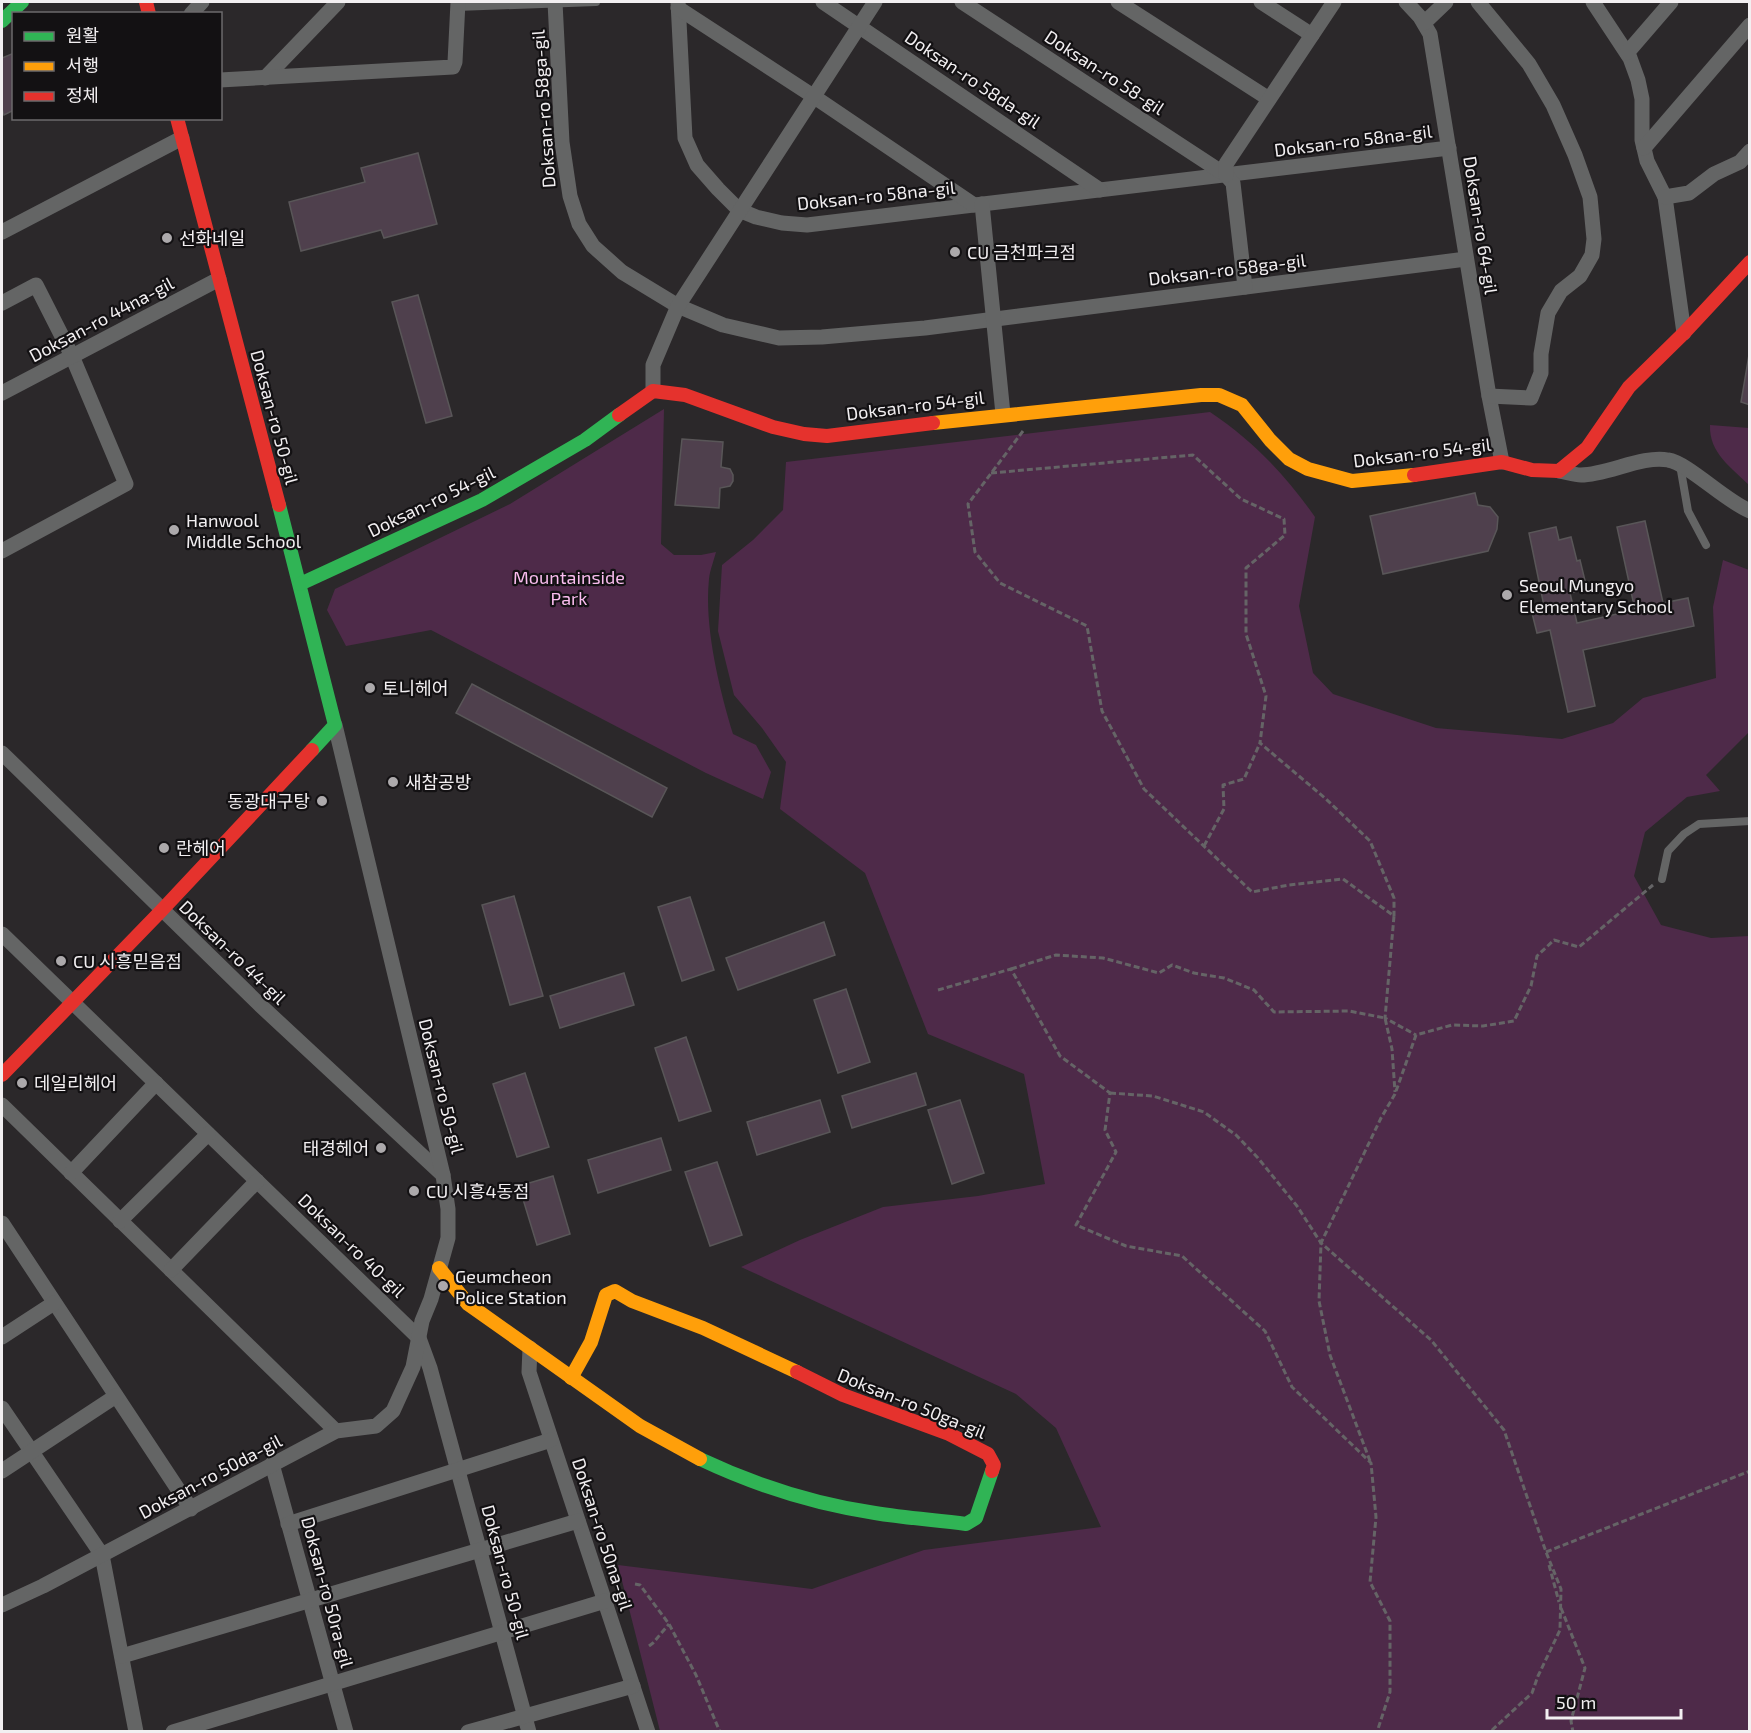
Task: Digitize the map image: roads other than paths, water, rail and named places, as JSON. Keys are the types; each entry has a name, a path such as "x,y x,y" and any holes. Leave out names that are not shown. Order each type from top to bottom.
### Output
{"street":[{"name":"Doksan-ro 58ga-gil","path":"555,2 562,142 570,196 579,224 593,246 622,272 678,306 723,325 779,338 845,335 993,319 1466,259"},
{"name":"Doksan-ro 58da-gil","path":"823,2 1100,190"},
{"path":"653,391 653,365 678,306 875,2"},
{"name":"Doksan-ro 58-gil","path":"962,2 1226,175"},
{"path":"1118,2 1269,99"},
{"path":"1261,2 1311,35"},
{"path":"1245,287 1233,183 1226,175 1226,164 1334,2"},
{"name":"Doksan-ro 64-gil","path":"1406,2 1420,16 1430,34 1489,396 1502,462"},
{"path":"1424,23 1446,2"},
{"path":"1478,2 1529,63 1553,105 1575,154 1590,197 1594,239 1592,255 1580,276 1562,291 1548,314 1541,354 1541,373 1531,398 1489,396"},
{"path":"1593,2 1627,53 1638,80 1642,99 1642,140 1647,161 1665,197 1684,333"},
{"path":"1627,53 1671,2"},
{"path":"2,21 19,3"},
{"path":"264,78 334,3"},
{"path":"222,80 453,67 458,4"},
{"path":"678,5 978,204"},
{"name":"Doksan-ro 58na-gil","path":"678,5 685,138 698,165 718,189 739,210 764,219 807,225 1449,148"},
{"path":"1644,148 1749,25"},
{"name":"Doksan-ro 50-gil","path":"178,120 300,584 443,1175 448,1209 448,1238 431,1299 422,1321 419,1338 529,1731"},
{"path":"2,232 182,138"},
{"path":"1665,197 1689,193 1714,174 1740,162 1749,151"},
{"name":"Doksan-ro 58na-gil","path":"978,204 993,319"},
{"path":"1558,471 1587,448 1629,387 1684,333 1749,262"},
{"name":"Doksan-ro 44na-gil","path":"2,393 219,279"},
{"path":"2,303 36,285 72,356 126,484 2,551"},
{"path":"993,319 1003,414"},
{"name":"Doksan-ro 54-gil","path":"300,584 482,500 585,440 653,391 685,395 773,427 827,436 1039,410 1219,395 1242,405 1270,440 1289,459 1308,469 1352,481 1392,478 1502,462 1532,471 1558,471 1583,475 1654,460 1668,460 1680,465 1720,494 1749,511"},
{"path":"2,1075 162,910 335,725"},
{"name":"Doksan-ro 44-gil","path":"2,753 260,1005 443,1175"},
{"name":"Doksan-ro 40-gil","path":"2,933 419,1338"},
{"path":"71,1173 156,1083"},
{"path":"2,1105 336,1431"},
{"path":"120,1221 208,1134"},
{"path":"171,1270 257,1181"},
{"path":"2,1223 191,1509"},
{"name":"Doksan-ro 50ga-gil","path":"439,1268 468,1304 571,1378 640,1426 684,1452 732,1474 780,1491 874,1513 966,1524 976,1518 994,1465 988,1454 949,1434 843,1395 703,1328 632,1301 615,1291 606,1295 591,1342 571,1378"},
{"path":"2,1336 54,1303"},
{"name":"Doksan-ro 50da-gil","path":"2,1605 191,1509 336,1431 376,1426 393,1411 413,1367 419,1338"},
{"name":"Doksan-ro 50na-gil","path":"530,1348 529,1372 648,1731"},
{"path":"2,1471 116,1396"},
{"path":"2,1408 102,1555 136,1731"},
{"path":"288,1524 551,1440"},
{"name":"Doksan-ro 50ra-gil","path":"272,1464 346,1731"},
{"path":"122,1656 578,1521"},
{"path":"173,1731 605,1601"},
{"path":"468,1731 633,1686"}],"lane":[{"path":"555,2 596,2"},
{"name":"Doksan-ro 58ga-gil","path":"458,4 555,2"},
{"path":"1680,465 1688,511 1706,545"},
{"path":"1662,879 1668,851 1684,834 1699,824 1749,821"}],"place":[{"name":"선화네일","path":"167,238"},
{"name":"CU 금천파크점","path":"955,252"},
{"name":"Hanwool Middle School","path":"174,530"},
{"name":"Seoul Mungyo Elementary School","path":"1507,595"},
{"name":"토니헤어","path":"370,688"},
{"name":"새참공방","path":"393,782"},
{"name":"동광대구탕","path":"322,801"},
{"name":"란헤어","path":"164,848"},
{"name":"CU 시흥믿음점","path":"61,961"},
{"name":"데일리헤어","path":"22,1083"},
{"name":"태경헤어","path":"381,1148"},
{"name":"CU 시흥4동점","path":"414,1191"},
{"name":"Geumcheon Police Station","path":"443,1286"}],"park label":[{"name":"Mountainside Park","path":"569,587"}]}
